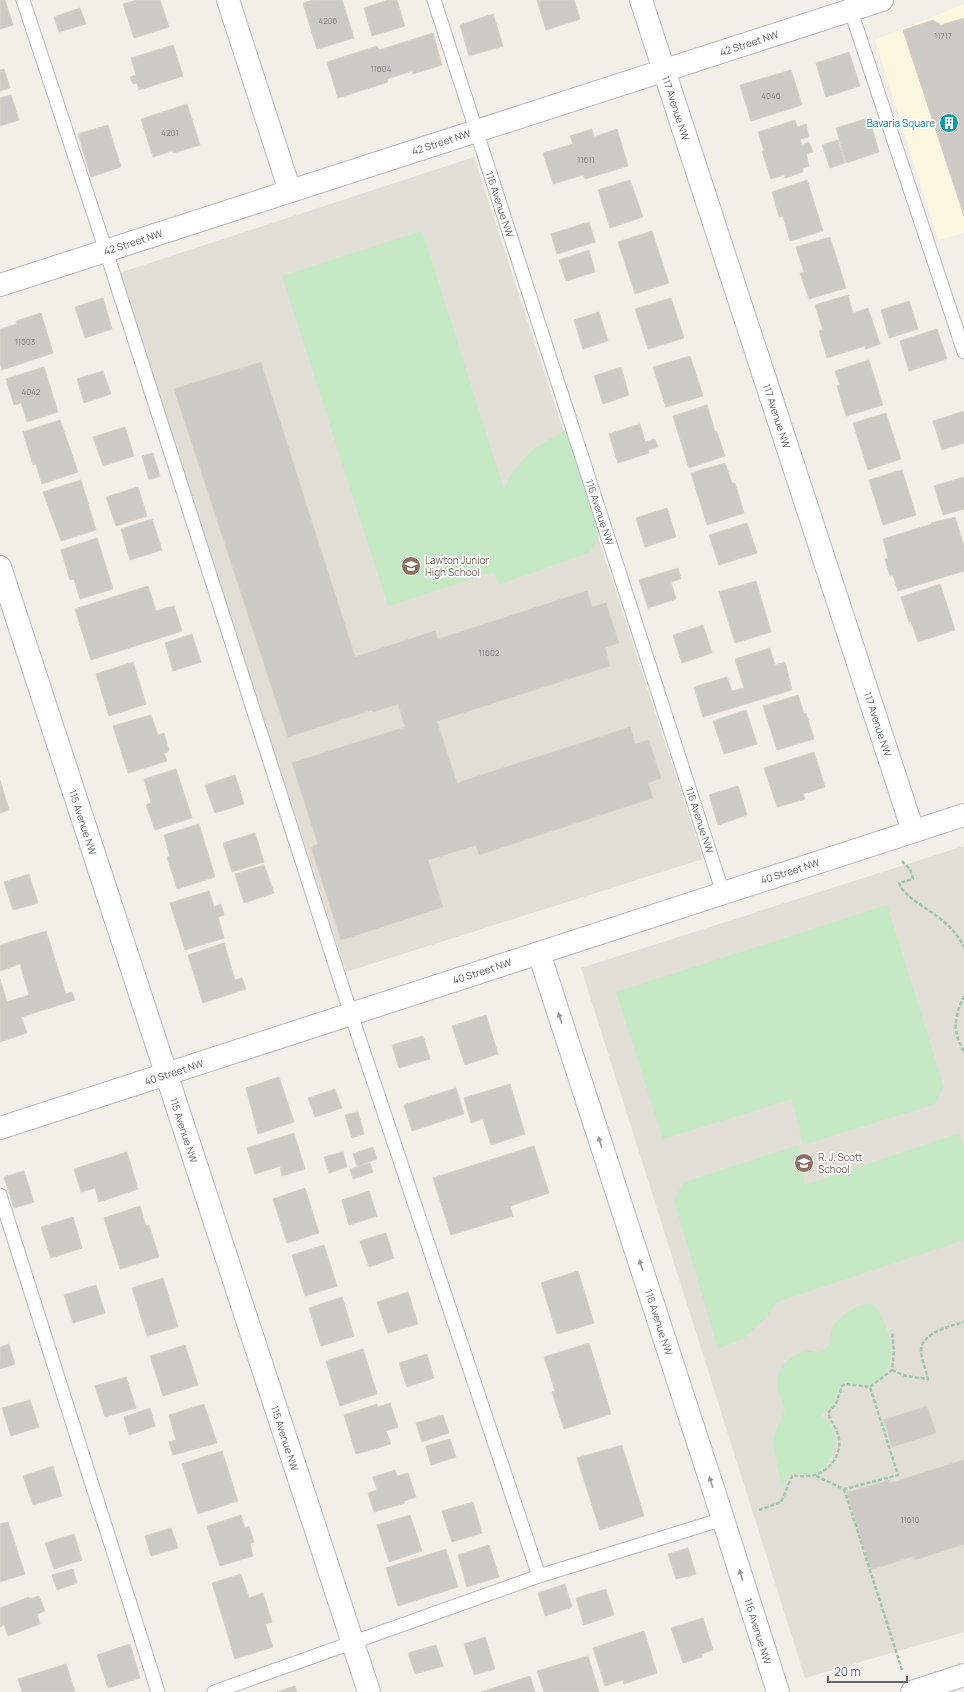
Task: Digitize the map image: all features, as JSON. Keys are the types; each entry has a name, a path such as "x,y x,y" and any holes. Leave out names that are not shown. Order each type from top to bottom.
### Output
{"street":[{"path":"228,0 290,191"},
{"name":"117 Avenue NW","path":"641,0 913,831"},
{"name":"42 Street NW","path":"0,285 663,70 849,5 882,0"},
{"name":"115 Avenue NW","path":"0,568 369,1692"},
{"name":"40 Street NW","path":"0,1128 964,815"},
{"name":"116 Avenue NW","path":"539,953 778,1692"},
{"path":"908,1684 964,1675"}],"lane":[{"path":"23,0 106,251 351,1014 539,1576"},
{"name":"116 Avenue NW","path":"434,0 723,893"},
{"path":"849,5 964,352"},
{"path":"0,1195 158,1692"},
{"path":"214,1692 539,1576 723,1519"}],"path":[{"path":"881,842 910,869 913,878 899,883 900,887 916,901 943,920 960,938 964,947"},
{"path":"964,996 957,1012 955,1026 959,1043 964,1052"},
{"path":"892,1370 906,1376 928,1379 921,1351 922,1345 927,1338 937,1331 964,1322"},
{"path":"759,1510 781,1502 792,1476 814,1475 824,1471 836,1458 839,1444 837,1431 828,1415 829,1411 836,1404 842,1386 845,1384 870,1387 892,1370 894,1351 892,1333"},
{"path":"816,1476 844,1489 898,1474 870,1387"},
{"path":"844,1489 908,1684"}],"shaded area":[{"path":"964,4 964,233 938,240 875,40"},
{"name":"Lawton Junior High School","path":"474,157 703,859 346,972 119,273"},
{"name":"R. J. Scott School","path":"964,846 964,1632 805,1678 581,968"}],"green space":[{"path":"422,231 504,489 511,474 532,450 567,429 601,531 590,552 498,585 494,572 388,606 282,276"},
{"path":"887,905 944,1087 935,1104 803,1145 792,1099 663,1139 616,992"},
{"path":"959,1133 964,1147 964,1240 777,1302 766,1318 744,1338 718,1349 674,1200 684,1182 799,1145 805,1185"},
{"path":"873,1304 879,1312 888,1334 890,1357 888,1368 882,1377 872,1383 841,1383 835,1402 822,1415 822,1417 831,1426 835,1438 833,1451 826,1466 818,1472 810,1474 788,1474 785,1483 781,1484 773,1443 776,1431 785,1411 777,1383 778,1376 784,1364 789,1359 801,1352 812,1351 820,1353 830,1343 831,1331 838,1320 855,1308"}],"building":[{"path":"0,0 5,0 13,25 0,29"},
{"path":"137,0 160,0 169,27 134,38 123,4"},
{"path":"313,0 342,0 354,38 317,49 303,3"},
{"path":"388,0 397,0 405,26 372,36 364,8"},
{"path":"537,0 574,0 580,19 546,30"},
{"path":"80,8 86,24 59,32 54,17"},
{"path":"493,14 503,46 469,56 460,25"},
{"name":"Bavaria Square","path":"964,18 964,216 903,30 933,20 941,25"},
{"path":"433,33 442,65 413,74 412,71 387,79 388,82 338,98 327,62 377,46 379,50"},
{"path":"173,45 183,76 139,90 137,83 133,84 130,77 136,75 131,58"},
{"path":"849,52 860,86 826,97 816,63"},
{"path":"4,69 10,88 0,91 0,70"},
{"path":"791,70 802,105 751,121 740,85"},
{"path":"11,95 19,120 0,126 0,98"},
{"path":"187,104 200,145 153,157 141,119"},
{"path":"869,118 879,152 846,163 836,128"},
{"path":"795,120 797,127 806,124 809,137 800,139 802,145 809,142 813,152 806,154 809,166 802,168 803,172 785,178 784,175 771,179 762,151 764,150 758,132"},
{"path":"108,125 121,167 91,177 78,134"},
{"path":"592,129 594,137 617,129 628,166 585,179 583,175 553,184 543,153 573,144 570,136"},
{"path":"838,140 845,163 830,168 822,145"},
{"path":"630,180 643,217 610,228 598,190"},
{"path":"807,180 823,231 790,241 783,216 779,217 772,192"},
{"path":"589,222 595,242 557,254 551,234"},
{"path":"652,231 669,283 635,294 618,242"},
{"path":"830,237 846,288 809,299 800,273 804,272 796,247"},
{"path":"589,250 595,272 566,281 559,260"},
{"path":"848,295 853,313 868,308 880,344 866,349 865,346 827,358 819,331 823,330 815,305"},
{"path":"103,298 112,329 85,338 75,307"},
{"path":"671,298 684,338 648,349 635,309"},
{"path":"909,301 918,329 889,338 881,310"},
{"path":"599,312 608,341 583,349 574,320"},
{"path":"41,313 53,353 2,370 0,362 0,329 17,324 16,321"},
{"path":"937,329 947,359 909,371 900,341"},
{"path":"690,356 703,396 666,407 653,367"},
{"path":"869,360 883,405 846,416 837,386 840,385 835,371"},
{"path":"261,362 355,657 435,631 438,639 587,591 592,607 606,603 619,643 605,647 610,666 437,721 457,783 630,727 635,744 649,740 661,778 648,783 653,798 479,855 476,845 428,860 443,907 341,940 311,847 318,844 292,763 405,727 398,704 373,712 372,710 288,737 174,389"},
{"path":"44,367 58,412 27,422 21,403 14,405 6,379"},
{"path":"621,367 629,395 603,404 594,376"},
{"path":"103,371 111,394 84,403 77,379"},
{"path":"707,405 715,432 717,432 725,456 689,468 673,416"},
{"path":"964,411 964,443 942,450 933,421"},
{"path":"886,413 901,459 868,470 853,423"},
{"path":"60,420 78,472 42,484 36,464 33,465 23,432"},
{"path":"640,424 645,442 655,439 658,447 648,450 649,453 618,463 609,434"},
{"path":"125,427 134,456 103,466 93,437"},
{"path":"153,453 160,476 149,480 142,456"},
{"path":"725,463 732,483 735,483 744,513 707,525 691,473"},
{"path":"902,470 916,515 883,525 869,480"},
{"path":"964,477 964,509 943,515 934,486"},
{"path":"81,480 96,530 61,541 43,492"},
{"path":"138,487 147,516 116,526 106,497"},
{"path":"667,508 676,537 645,547 636,518"},
{"path":"955,517 964,546 964,571 898,591 893,575 890,576 885,559 888,558 883,539 932,524 931,523"},
{"path":"152,519 162,550 130,560 121,529"},
{"path":"747,523 757,553 719,565 709,535"},
{"path":"97,538 113,589 80,599 74,579 70,580 61,550"},
{"path":"678,568 681,579 671,582 676,599 648,608 639,580"},
{"path":"756,581 771,632 735,643 719,592"},
{"path":"940,584 955,630 918,642 911,621 909,622 901,597"},
{"path":"148,586 156,611 174,606 182,631 91,660 75,609"},
{"path":"703,625 712,653 682,663 673,635"},
{"path":"192,634 201,662 173,671 165,643"},
{"path":"770,648 775,665 785,662 792,690 703,717 694,687 727,677 732,691 744,688 735,659"},
{"path":"133,662 146,704 109,716 96,674"},
{"path":"798,695 804,714 806,713 814,739 777,750 763,706"},
{"path":"746,710 757,744 724,754 713,721"},
{"path":"151,715 158,735 164,733 169,751 164,753 167,761 128,773 113,726"},
{"path":"814,752 825,787 803,794 805,799 777,807 764,768"},
{"path":"176,769 192,818 155,830 146,805 151,803 144,779"},
{"path":"235,775 244,804 215,813 205,785"},
{"path":"0,780 9,810 0,813"},
{"path":"738,786 747,815 718,825 709,795"},
{"path":"199,824 215,877 177,889 167,857 170,856 164,835"},
{"path":"255,833 264,862 232,872 223,843"},
{"path":"264,865 274,893 244,903 235,874"},
{"path":"29,874 38,903 13,910 4,882"},
{"path":"209,891 214,907 221,904 224,915 218,917 224,938 185,950 170,903"},
{"path":"46,931 66,994 72,992 75,1000 21,1017 27,1033 0,1042 0,979 7,1002 29,995 20,964 0,971 0,945"},
{"path":"224,943 235,980 242,978 246,989 203,1003 188,955"},
{"path":"486,1015 498,1054 465,1065 452,1026"},
{"path":"423,1036 430,1059 399,1068 392,1045"},
{"path":"279,1077 294,1122 258,1134 246,1088"},
{"path":"510,1084 525,1134 491,1145 483,1119 471,1123 464,1098"},
{"path":"456,1088 464,1114 412,1131 404,1105"},
{"path":"335,1089 342,1108 315,1117 308,1098"},
{"path":"358,1112 364,1134 352,1138 345,1115"},
{"path":"294,1133 305,1169 282,1176 280,1166 255,1174 247,1148"},
{"path":"534,1146 549,1193 510,1206 513,1216 451,1235 433,1178"},
{"path":"373,1147 377,1159 357,1166 353,1154"},
{"path":"127,1152 138,1189 99,1202 95,1188 81,1192 74,1169"},
{"path":"343,1152 347,1167 329,1173 324,1157"},
{"path":"370,1163 373,1172 353,1179 350,1169"},
{"path":"24,1171 34,1202 14,1208 4,1177"},
{"path":"305,1188 319,1233 287,1243 273,1199"},
{"path":"369,1191 377,1216 349,1225 342,1200"},
{"path":"140,1206 146,1226 149,1225 159,1257 120,1269 104,1218"},
{"path":"73,1217 82,1248 51,1258 41,1227"},
{"path":"386,1233 394,1258 369,1267 360,1241"},
{"path":"324,1245 337,1286 305,1296 292,1255"},
{"path":"578,1271 594,1323 557,1334 541,1283"},
{"path":"163,1278 178,1327 147,1336 132,1288"},
{"path":"96,1285 105,1313 73,1323 64,1295"},
{"path":"408,1292 418,1324 388,1333 377,1302"},
{"path":"342,1297 354,1336 321,1346 309,1308"},
{"path":"589,1343 611,1414 564,1429 552,1392 555,1391 544,1357"},
{"path":"9,1344 15,1364 0,1369 0,1347"},
{"path":"185,1345 198,1385 163,1396 150,1356"},
{"path":"363,1349 377,1394 340,1406 326,1361"},
{"path":"427,1354 434,1378 407,1387 399,1363"},
{"path":"126,1377 136,1408 105,1417 95,1386"},
{"path":"30,1400 39,1427 11,1436 2,1408"},
{"path":"390,1403 398,1427 386,1431 391,1444 356,1454 344,1415 377,1404 378,1407"},
{"path":"204,1404 217,1443 173,1455 169,1442 176,1440 169,1415"},
{"path":"927,1406 936,1433 892,1447 884,1420"},
{"path":"150,1408 155,1426 129,1435 124,1417"},
{"path":"443,1415 449,1433 422,1442 416,1423"},
{"path":"450,1439 456,1457 431,1465 426,1446"},
{"path":"622,1445 644,1516 600,1530 577,1458"},
{"path":"222,1451 238,1501 198,1514 182,1464"},
{"path":"964,1460 964,1544 915,1560 914,1556 871,1570 847,1493 889,1480 890,1483"},
{"path":"53,1466 62,1496 33,1505 23,1476"},
{"path":"395,1470 397,1476 408,1473 416,1497 404,1501 405,1503 374,1512 368,1493 377,1490 373,1477"},
{"path":"473,1502 482,1533 452,1542 442,1511"},
{"path":"241,1515 245,1528 249,1526 254,1542 250,1544 253,1556 220,1566 207,1526"},
{"path":"410,1515 422,1551 389,1562 377,1525"},
{"path":"8,1522 25,1574 0,1582 0,1524"},
{"path":"171,1528 178,1548 151,1556 145,1536"},
{"path":"74,1534 82,1560 54,1569 45,1543"},
{"path":"489,1545 499,1577 467,1587 458,1555"},
{"path":"688,1548 696,1574 676,1579 668,1554"},
{"path":"446,1549 458,1587 398,1606 386,1568"},
{"path":"73,1569 77,1583 57,1590 52,1575"},
{"path":"241,1574 249,1598 263,1593 272,1622 265,1624 273,1647 235,1659 212,1583"},
{"path":"565,1584 572,1607 545,1616 538,1593"},
{"path":"606,1589 614,1615 584,1625 576,1598"},
{"path":"39,1596 45,1611 37,1614 40,1624 8,1636 4,1625 0,1627 0,1608 29,1597 30,1599"},
{"path":"703,1618 713,1650 701,1654 702,1657 683,1663 671,1628"},
{"path":"644,1631 657,1673 624,1684 623,1680 605,1686 593,1648"},
{"path":"485,1637 495,1669 474,1675 464,1644"},
{"path":"130,1644 140,1678 108,1688 97,1655"},
{"path":"436,1645 443,1666 415,1674 408,1653"},
{"path":"588,1656 599,1692 544,1692 537,1671"},
{"path":"66,1664 75,1692 22,1692 18,1679"},
{"path":"530,1676 535,1692 481,1692"},
{"path":"295,1686 297,1692 277,1692"}],"place":[{"name":"Bavaria Square","path":"949,123"},
{"name":"Lawton Junior High School","path":"411,566"},
{"name":"R. J. Scott School","path":"804,1163"}]}
